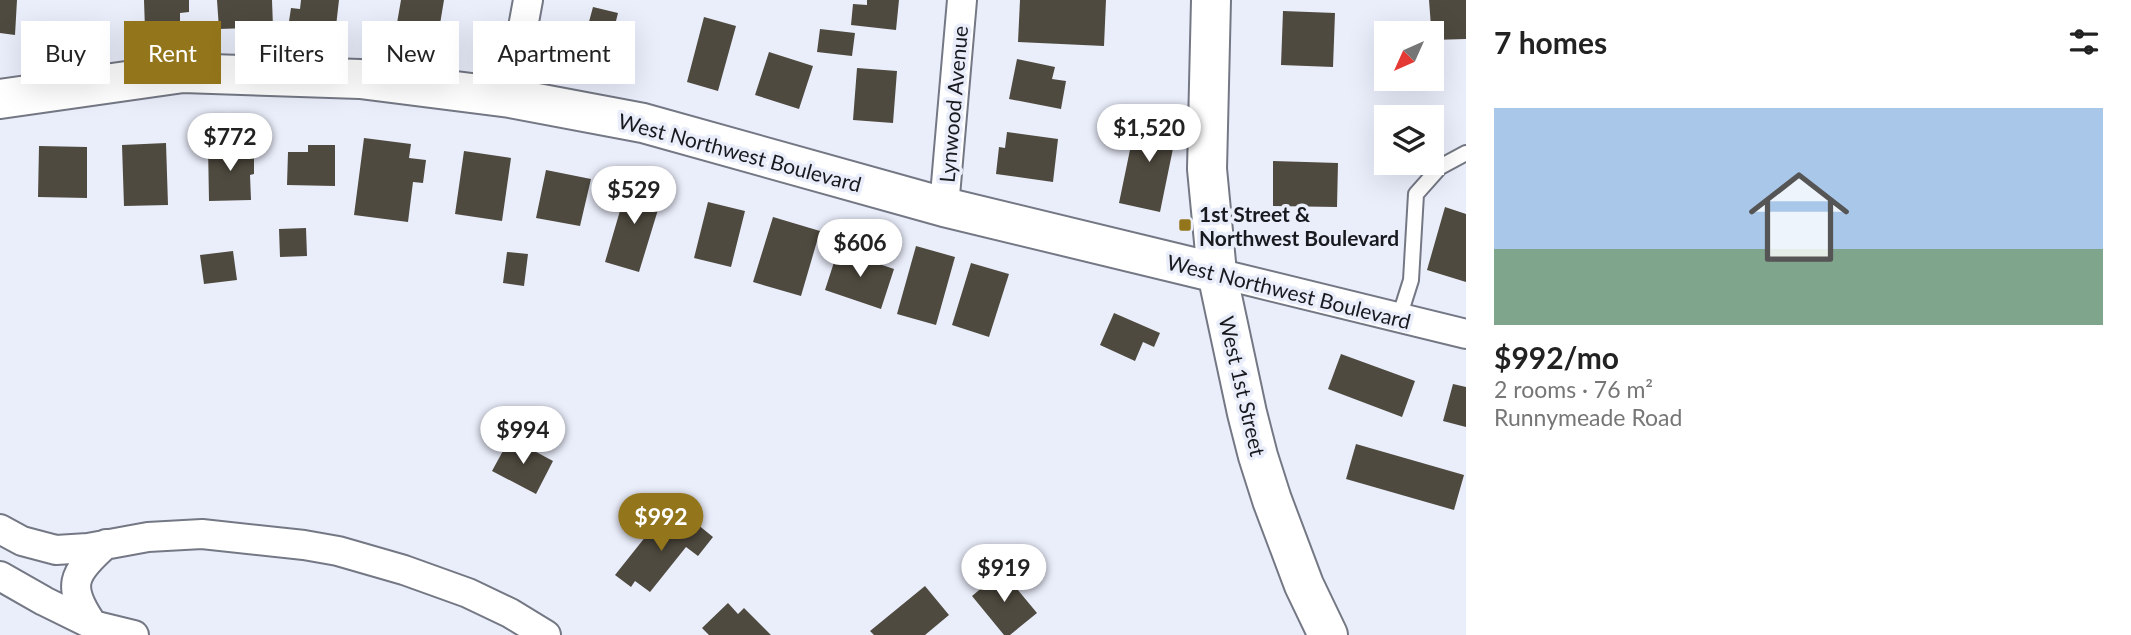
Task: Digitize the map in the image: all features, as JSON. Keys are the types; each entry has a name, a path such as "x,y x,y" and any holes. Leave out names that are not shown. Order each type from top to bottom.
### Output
{"main road":[{"name":"West 1st Street","path":"1211,0 1207,169 1217,273 1247,413 1272,500 1304,585 1328,635"},
{"name":"West Northwest Boulevard","path":"0,99 183,73 360,79 510,98 643,123 944,207 1217,273"}],"street":[{"path":"510,98 528,0"},
{"name":"Lynwood Avenue","path":"944,207 962,0"},
{"name":"West Northwest Boulevard","path":"1217,273 1466,334"},
{"path":"0,529 22,541 56,550 148,537 202,534 338,551 404,570 468,593 510,613 546,635"},
{"path":"93,625 75,594 79,571 106,544"},
{"path":"0,576 93,625 134,635"}],"lane":[{"path":"1399,318 1410,280 1416,194 1440,167 1466,153"}],"building":[{"path":"0,0 17,0 15,35 0,33"},
{"path":"144,0 189,0 189,12 180,13 180,21 145,21"},
{"path":"217,0 272,0 273,21 235,21 235,28 221,29 221,21 218,21"},
{"path":"301,0 339,0 337,21 289,21 291,8 300,9"},
{"path":"401,0 444,0 440,21 397,21"},
{"path":"867,0 899,0 896,30 851,25 853,4 867,5"},
{"path":"1020,0 1106,0 1104,46 1018,42"},
{"path":"1429,0 1466,0 1466,39 1444,40 1444,21 1431,21"},
{"path":"593,7 618,13 616,21 589,21"},
{"path":"1283,11 1335,13 1333,67 1281,65"},
{"path":"704,17 736,26 718,91 687,82"},
{"path":"820,29 855,33 852,56 817,52"},
{"path":"769,52 813,66 799,109 755,95"},
{"path":"1017,59 1055,67 1052,79 1066,81 1061,109 1009,99"},
{"path":"857,68 897,71 893,123 853,120"},
{"path":"1137,116 1178,124 1160,212 1119,203"},
{"path":"1007,132 1058,139 1053,182 996,174 999,147 1005,148"},
{"path":"364,138 411,144 409,158 426,160 423,183 413,182 408,222 354,215"},
{"path":"166,143 168,205 124,206 122,145"},
{"path":"308,145 335,145 335,186 287,185 288,152 308,152"},
{"path":"39,146 87,147 87,198 38,197"},
{"path":"208,146 254,146 254,174 250,175 251,200 209,201"},
{"path":"464,151 511,158 502,221 455,214"},
{"path":"1273,161 1338,163 1337,207 1273,206"},
{"path":"546,170 591,179 580,226 536,218"},
{"path":"629,180 664,190 639,272 605,262"},
{"path":"708,202 745,211 731,267 694,258"},
{"path":"1445,207 1466,214 1466,282 1427,270"},
{"path":"773,217 820,231 801,296 753,282"},
{"path":"306,228 307,256 280,257 279,229"},
{"path":"916,246 955,257 936,325 897,314"},
{"path":"838,250 894,269 881,309 825,290"},
{"path":"233,251 237,280 204,284 200,255"},
{"path":"507,252 528,254 524,286 503,283"},
{"path":"971,263 1009,274 989,337 952,325"},
{"path":"1114,313 1160,333 1154,347 1143,342 1135,361 1100,345"},
{"path":"1341,354 1415,381 1402,417 1328,389"},
{"path":"1453,384 1466,387 1466,427 1443,421"},
{"path":"510,438 553,461 536,494 492,471"},
{"path":"1356,444 1464,475 1454,510 1346,479"},
{"path":"662,516 687,536 697,524 713,537 698,556 686,547 650,592 635,581 631,587 615,575"},
{"path":"1002,571 1037,613 1010,635 1004,635 972,596"},
{"path":"925,586 949,615 925,635 874,635 870,631"},
{"path":"728,603 738,614 744,608 771,635 709,635 702,628"}],"place":[{"name":"1st Street & Northwest Boulevard","path":"1185,225"}]}
